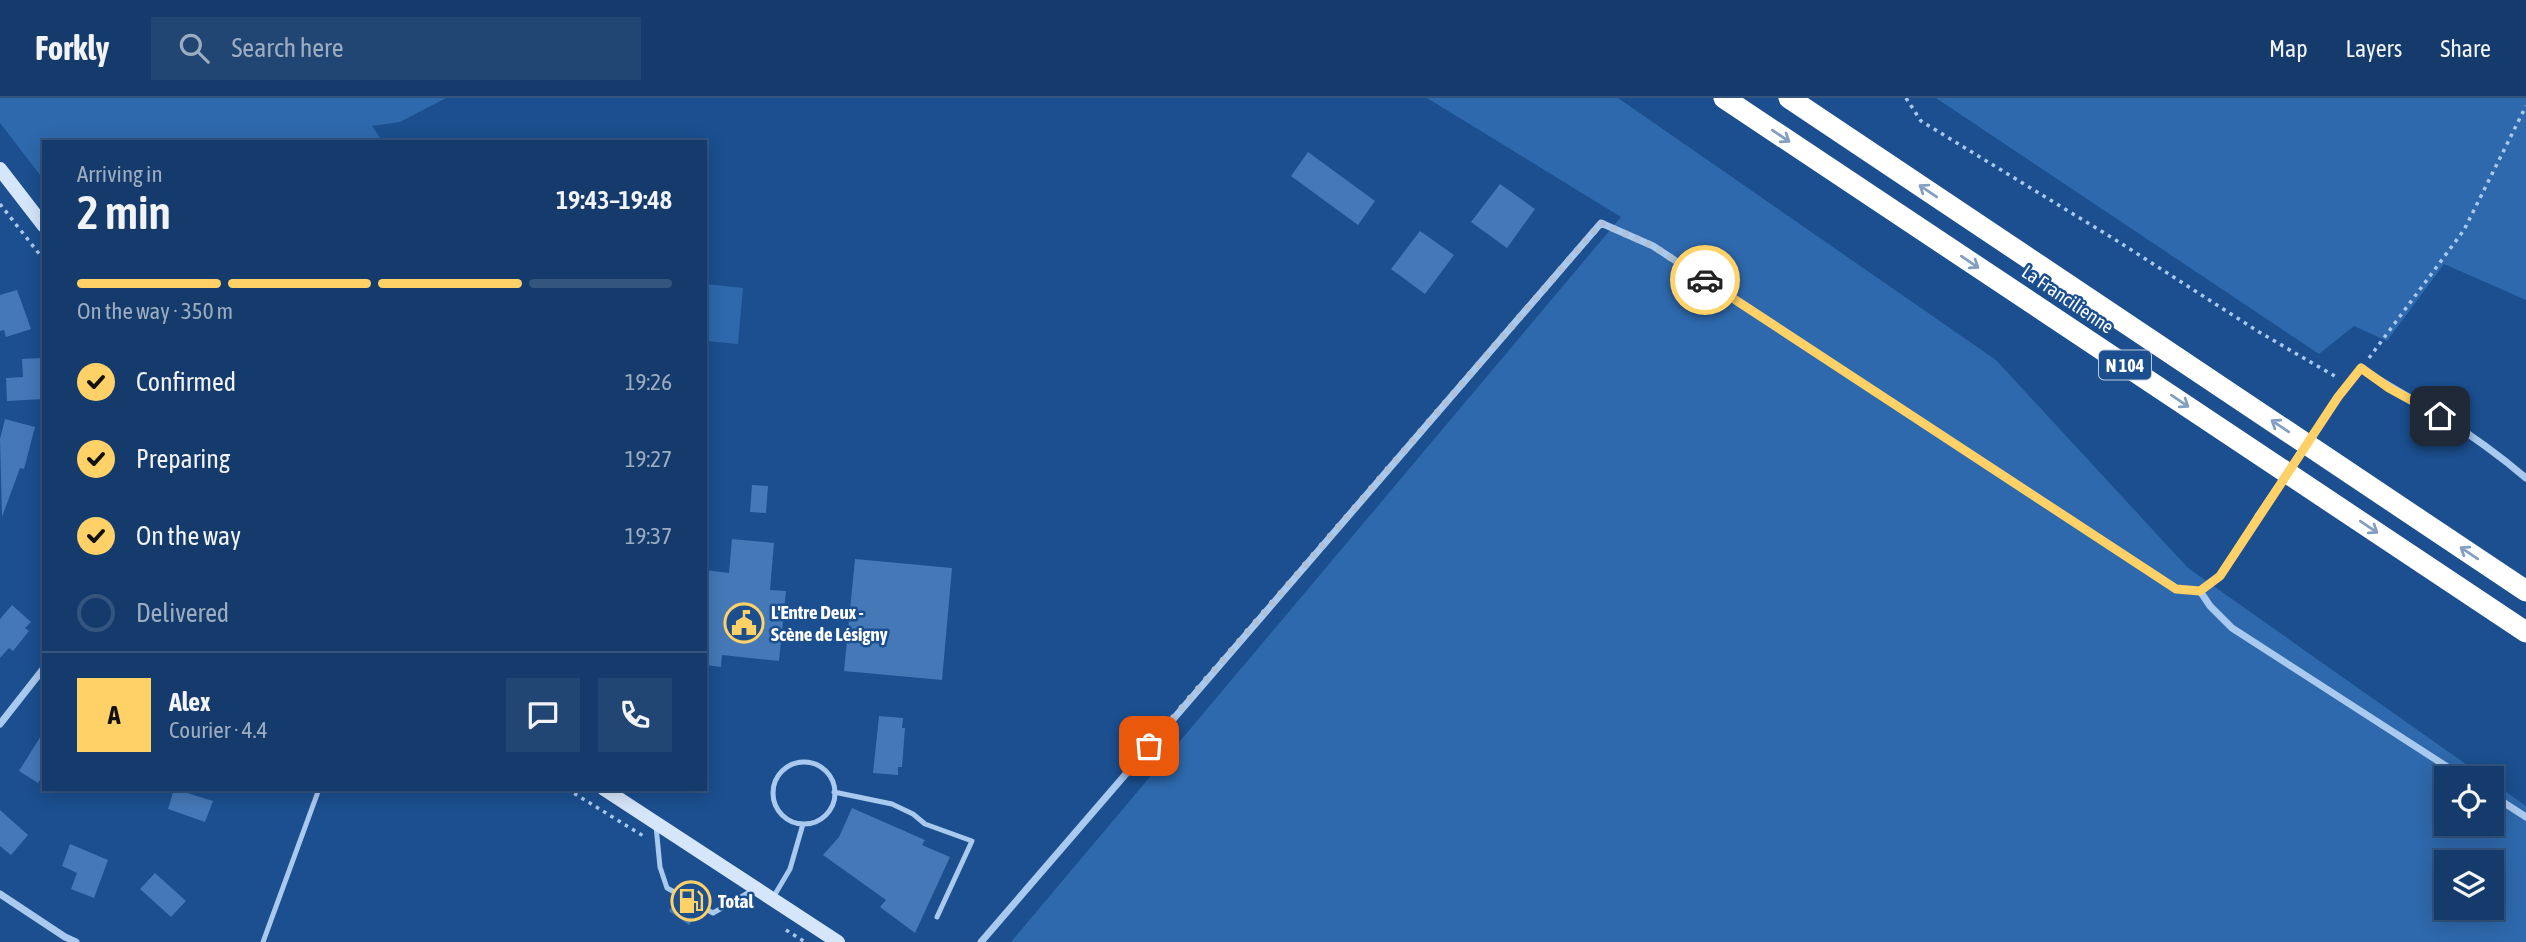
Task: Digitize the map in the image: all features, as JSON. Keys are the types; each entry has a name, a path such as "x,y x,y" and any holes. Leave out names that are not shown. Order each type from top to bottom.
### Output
{"highway":[{"name":"La Francilienne","path":"1724,98 2526,632"},
{"name":"La Francilienne","path":"1789,98 2526,591"}],"street":[{"path":"0,169 42,223"},
{"path":"981,942 1601,223 1653,246 2176,589 2200,591 2220,576 2338,397 2361,368 2389,388 2440,416 2502,458 2526,478"},
{"path":"2200,591 2210,606 2232,628 2446,766"},
{"path":"0,723 3,713 42,670"},
{"path":"607,791 838,942"},
{"path":"2504,803 2526,817"},
{"path":"0,894 76,942"}],"lane":[{"path":"800,762 820,767 832,782 834,792 833,802 822,818 803,824 783,817 773,799 776,779 782,771 800,762"},
{"path":"263,942 318,791"},
{"path":"834,792 892,804 913,814 925,824 972,841 937,917"},
{"path":"656,823 660,867 667,888 713,913 755,888"},
{"path":"772,899 790,869 803,824"}],"path":[{"path":"1906,98 1921,121 2119,242 2259,332 2349,384"},
{"path":"2361,368 2464,230 2526,106"},
{"path":"0,204 42,257"},
{"path":"569,791 657,845"},
{"path":"783,928 805,942"}],"shaded area":[{"path":"0,98 446,98 400,122 372,126 382,140 42,140 42,177 0,123"},
{"path":"1427,98 1618,98 1996,360 2188,568 2469,766 2434,766 2434,836 2504,836 2504,790 2526,806 2526,942 1011,942 1621,217"},
{"path":"1936,98 2526,98 2526,300 2444,264 2387,341 2354,326 2319,354"},
{"path":"707,284 743,288 738,344 707,341"}],"building":[{"path":"1308,152 1375,201 1358,225 1291,176"},
{"path":"1500,184 1535,209 1507,248 1471,222"},
{"path":"1420,231 1454,255 1425,294 1391,269"},
{"path":"17,290 31,329 6,337 4,330 0,331 0,295"},
{"path":"42,358 42,399 7,401 6,378 23,377 22,359"},
{"path":"5,419 35,427 24,469 20,468 2,517 0,439"},
{"path":"752,485 768,486 766,513 750,512"},
{"name":"L'Entre Deux - Scène de Lésigny","path":"732,539 774,543 770,590 786,591 779,661 722,655 721,667 707,665 707,570 729,573"},
{"path":"855,559 952,568 942,680 844,671"},
{"path":"12,605 31,622 25,628 29,631 13,651 9,648 0,658 0,619"},
{"path":"879,716 903,718 902,728 905,728 902,767 898,767 898,775 873,773"},
{"path":"42,734 42,777 38,783 19,771"},
{"path":"173,791 213,801 205,822 168,809"},
{"path":"852,808 925,840 922,845 950,857 915,933 880,907 886,900 823,855 839,837"},
{"path":"0,810 28,835 11,855 0,846"},
{"path":"70,844 108,860 94,898 71,889 77,873 62,866"},
{"path":"155,873 186,901 171,917 140,889"},
{"path":"689,882 709,895 705,902 683,891"},
{"path":"677,900 699,911 689,925 669,911"}],"way so far":[{"path":"1149,746 1601,223 1653,246 1705,280"}],"place":[{"name":"L'Entre Deux - Scène de Lésigny","path":"744,623"},
{"name":"Total","path":"691,901"}],"route":[{"path":"1705,280 2176,589 2200,591 2220,576 2338,397 2361,368 2389,388 2440,416"}]}
